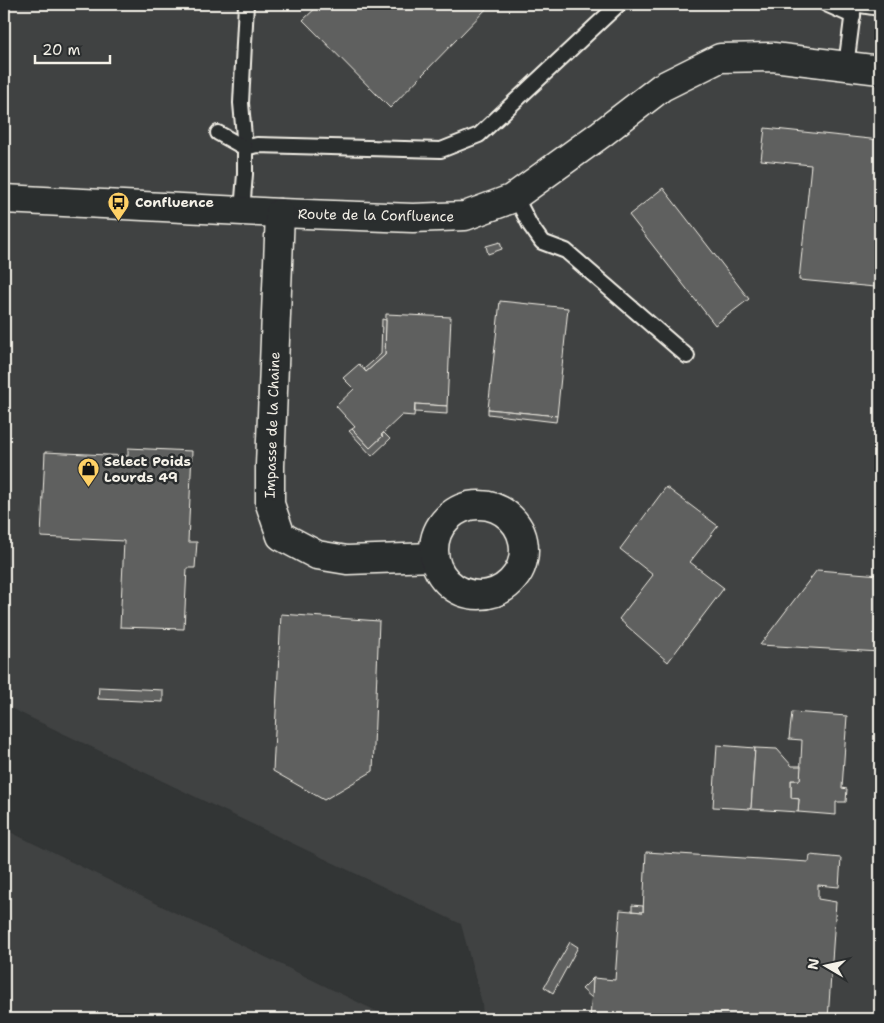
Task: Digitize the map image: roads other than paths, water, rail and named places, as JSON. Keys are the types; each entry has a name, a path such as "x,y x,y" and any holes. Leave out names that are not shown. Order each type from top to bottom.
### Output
{"street":[{"name":"Route de la Confluence","path":"4,199 242,212 413,218 465,216 511,199 662,87 720,58 773,57 880,70"},
{"name":"Impasse de la Chaine","path":"280,213 270,466 270,504 280,536 317,556 347,560 434,556"}],"lane":[{"path":"242,212 245,174 241,103 246,4"},
{"path":"218,133 244,148 257,144 441,150 479,135 619,4"},
{"path":"826,4 853,16"},
{"path":"846,66 854,4 880,8"},
{"path":"515,196 530,225 542,242 566,251 687,356"}],"place":[{"name":"Confluence","path":"119,221"},
{"name":"Select Poids Lourds 49","path":"88,488"}]}
